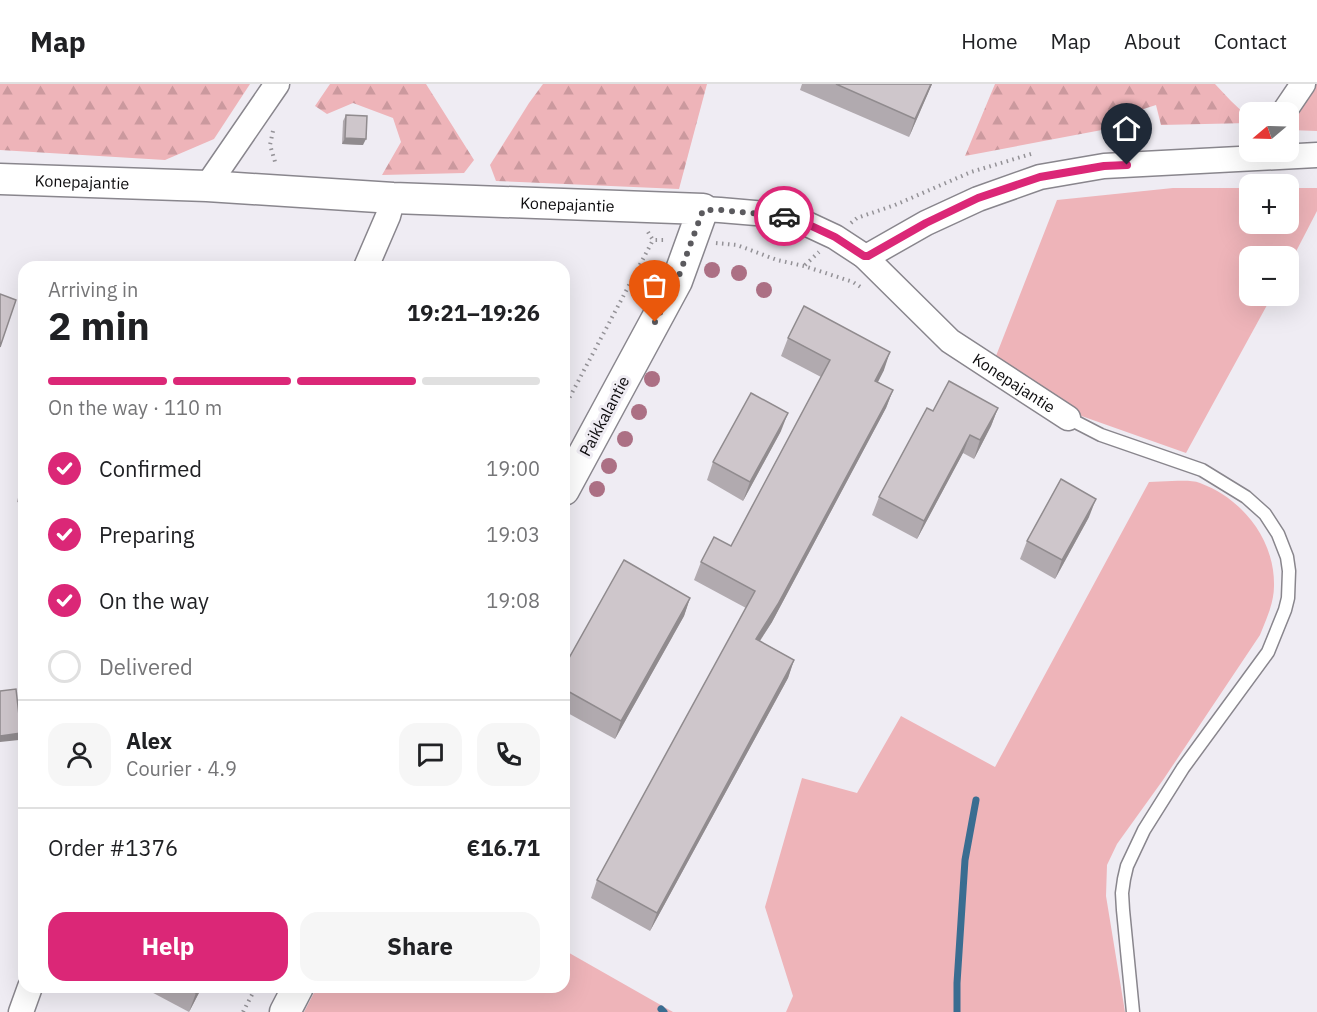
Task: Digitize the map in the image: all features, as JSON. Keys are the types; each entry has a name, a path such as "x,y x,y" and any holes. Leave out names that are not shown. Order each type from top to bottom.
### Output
{"street":[{"path":"207,186 277,84"},
{"path":"1291,102 1303,84"},
{"path":"1299,155 1317,155"},
{"path":"864,256 868,256 926,223 978,198 1040,177 1104,166 1239,156"},
{"name":"Konepajantie","path":"0,179 207,186 393,198 720,210 790,216 835,237 864,256 950,341 1068,418"},
{"path":"369,261 388,216 393,198"},
{"name":"Paikkalantie","path":"570,479 677,281 703,210"},
{"path":"21,1012 28,993"},
{"path":"285,1012 295,993"}],"lane":[{"path":"1068,418 1101,435 1202,470 1246,497 1265,514 1278,534 1285,551 1289,571 1289,590 1285,610 1268,652 1183,768 1144,830 1127,866 1124,879 1123,910 1133,1012"}],"path":[{"path":"273,129 270,145 278,176 278,190"},
{"path":"570,397 653,240"},
{"path":"692,241 737,245 777,260 853,282 862,288"},
{"path":"243,1012 253,993"}],"green space":[{"path":"0,84 250,84 214,139 165,160 0,150"},
{"path":"330,84 426,84 474,160 464,173 382,175 401,142 393,118 353,103 327,114 315,106"},
{"path":"543,84 707,84 679,189 496,181 490,165"},
{"path":"995,84 1215,84 1239,109 1239,123 1161,125 1156,105 1122,116 1107,129 965,156"},
{"path":"1308,84 1317,84 1317,131 1299,130 1299,102 1296,102"},
{"path":"1173,188 1239,188 1239,234 1299,234 1299,188 1317,188 1317,211 1299,246 1239,246 1239,306 1267,306 1186,453 1073,413 994,361 1057,200"},
{"path":"1149,482 1200,483 1216,490 1243,510 1254,523 1269,553 1273,569 1274,592 1260,635 1163,780 1117,844 1107,865 1106,896 1125,1012 786,1012 793,996 765,907 802,778 857,793 901,716 995,767"},
{"path":"570,953 673,1012 304,1012 314,993 570,993"}],"building":[{"path":"836,84 931,84 915,119"},
{"path":"346,115 367,116 366,139 345,138"},
{"path":"0,294 16,300 0,347"},
{"path":"804,306 890,352 875,381 893,390 778,604 756,639 794,660 657,913 597,880 755,591 701,562 714,537 731,546 830,360 788,338"},
{"path":"949,381 998,408 980,440 970,435 924,521 879,497 927,408 933,411"},
{"path":"751,393 788,413 750,482 713,462"},
{"path":"1061,479 1096,499 1062,560 1027,541"},
{"path":"624,560 690,598 621,721 570,692 570,656"},
{"path":"16,689 18,733 0,736 0,691"}],"waterway":[{"path":"957,1012 965,860 976,800"},
{"path":"661,1009 664,1012"}],"way so far":[{"path":"655,322 677,281 703,210 784,216"}],"route":[{"path":"784,216 790,216 835,237 864,256 868,256 926,223 978,198 1040,177 1104,166 1127,165"}]}
